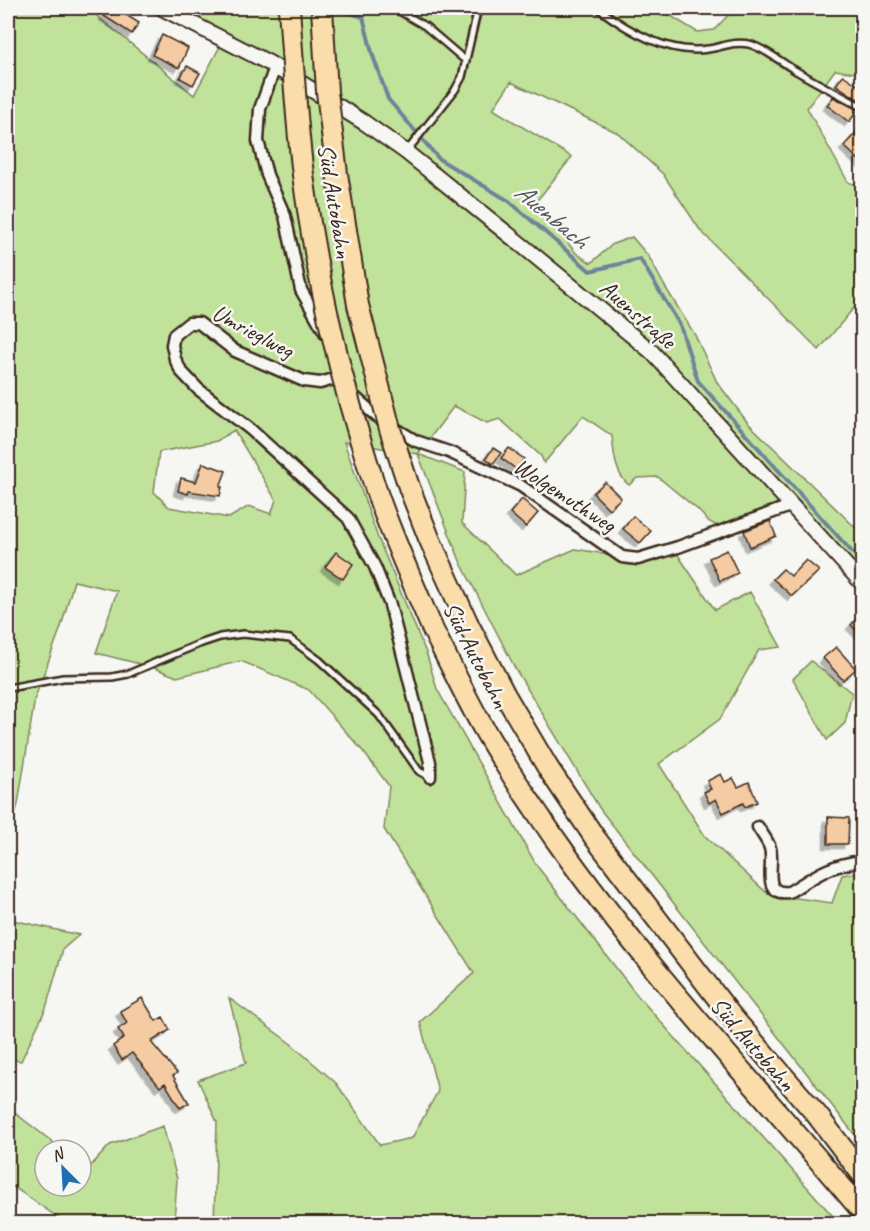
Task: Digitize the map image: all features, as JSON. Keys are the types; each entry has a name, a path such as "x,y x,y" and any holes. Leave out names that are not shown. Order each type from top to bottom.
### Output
{"highway":[{"name":"Süd Autobahn","path":"289,8 303,177 314,246 341,375 378,495 432,628 475,714 554,837 630,938 703,1027 862,1211"},
{"name":"Süd Autobahn","path":"322,8 327,92 360,316 390,429 409,487 429,538 468,624 505,696 548,768 595,838 732,1017 817,1115 862,1174"}],"street":[{"name":"Auenstraße","path":"162,8 275,67 365,123 406,152 652,352 862,584"},
{"path":"275,67 260,109 258,141 267,176 285,216 301,290 333,346 337,362 334,379"},
{"name":"Umrieglweg","path":"334,379 320,383 304,381 235,351 199,323 189,323 174,335 172,345 175,359 181,371 198,389 250,429 348,518 375,567 390,605 430,762 430,777"},
{"name":"Wolgemuthweg","path":"334,379 381,420 416,441 449,452 521,486 622,557 638,559 668,550 790,506"},
{"path":"862,689 862,699"},
{"path":"758,827 771,849 772,884 777,891 782,893 789,892 830,868 862,861"}],"lane":[{"path":"394,8 425,26 466,61"},
{"path":"406,152 455,90 466,61 478,8"},
{"path":"598,8 619,24 666,45 685,49 707,49 738,43 761,48 793,69 862,106"},
{"path":"8,688 63,678 112,677 128,674 220,637 243,634 290,639 319,660 379,714 419,771 430,777"}],"green space":[{"path":"8,8 87,8 194,95 226,35 177,8 658,8 697,32 714,30 735,8 862,8 862,74 835,70 807,108 848,182 862,187 862,298 819,350 700,230 663,174 618,133 511,82 493,109 572,157 535,203 576,253 591,263 613,244 632,237 649,257 695,335 717,382 748,423 862,534 862,575 789,495 768,509 719,527 708,521 658,477 637,478 629,485 618,469 612,436 583,416 544,463 541,456 500,419 487,423 454,406 418,454 344,442 378,538 427,655 437,689 537,866 637,995 839,1223 214,1223 217,1122 198,1080 246,1063 229,998 290,1043 336,1083 380,1145 412,1138 438,1091 420,1022 474,973 384,829 389,786 362,750 309,690 241,661 177,677 152,667 96,653 117,591 74,581 61,627 35,698 18,804 8,840","holes":["234,430 276,500 271,514 249,506 229,518 169,507 154,492 159,452 217,441"]},
{"path":"418,454 465,472 462,523 516,575 575,549 600,553 630,563 672,546 715,610 750,592 781,647 759,650 720,719 659,764 705,836 768,894 832,903 842,875 862,872 862,1144 600,809 516,670 460,561"},
{"path":"811,661 852,693 845,723 827,740 793,679"},
{"path":"8,919 79,935 63,949 46,1008 21,1061 8,1059"},
{"path":"11,1110 47,1138 33,1138 33,1198 93,1198 93,1164 110,1145 163,1126 177,1179 174,1223 66,1223 8,1183 8,1115"}],"building":[{"path":"110,8 115,8 139,23 132,34 104,16"},
{"path":"162,35 188,48 179,68 152,55"},
{"path":"187,66 200,73 193,85 180,78"},
{"path":"843,75 862,88 862,102 836,85"},
{"path":"833,97 858,110 849,122 827,105"},
{"path":"862,126 862,163 844,146"},
{"path":"493,448 501,453 493,464 486,458"},
{"path":"509,448 524,459 516,469 501,458"},
{"path":"203,463 226,471 220,487 222,487 220,496 178,491 181,478 196,482"},
{"path":"605,482 621,498 609,509 593,493"},
{"path":"522,499 538,513 526,527 510,513"},
{"path":"633,516 651,531 640,543 623,529"},
{"path":"770,521 776,536 750,547 744,531"},
{"path":"727,550 738,573 720,581 709,558"},
{"path":"336,552 353,564 343,579 325,567"},
{"path":"806,560 819,571 792,596 773,579 783,569 791,576"},
{"path":"862,613 862,636 851,625"},
{"path":"836,647 856,669 843,680 823,658"},
{"path":"721,774 725,782 733,778 738,787 749,782 757,802 745,807 743,803 723,813 716,799 709,803 704,792 711,789 707,781"},
{"path":"828,817 849,818 848,844 828,844"},
{"path":"142,998 156,1021 163,1017 170,1030 151,1042 177,1073 173,1076 189,1103 180,1108 165,1083 160,1087 132,1053 122,1060 113,1046 124,1038 118,1029 127,1023 120,1011"}],"waterway":[{"name":"Auenbach","path":"334,8 363,17 372,53 388,99 439,159 509,201 590,271 640,259 680,325 698,381 862,563"}]}
